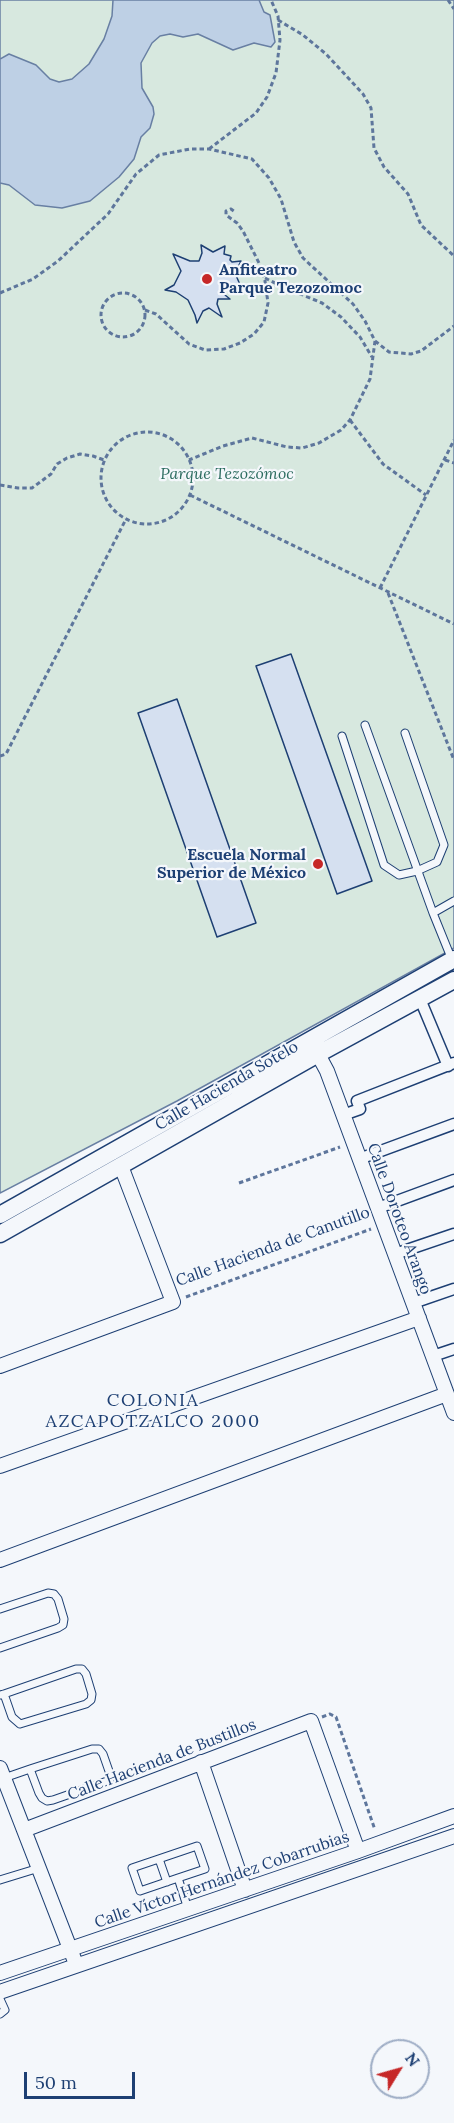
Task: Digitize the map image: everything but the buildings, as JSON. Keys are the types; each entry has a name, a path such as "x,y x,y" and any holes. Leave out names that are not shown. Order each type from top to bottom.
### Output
{"street":[{"name":"Calle Hacienda Sotelo","path":"1,1214 453,959"},
{"name":"Calle Hacienda Sotelo","path":"0,1234 318,1054 454,981"},
{"path":"343,1115 360,1109 357,1101 451,1065 420,999"},
{"name":"Calle Doroteo Arango","path":"310,1038 327,1071 433,1356 451,1393 454,1413"},
{"path":"359,1159 454,1124"},
{"name":"Calle Hacienda de Canutillo","path":"0,1366 173,1302 121,1166"},
{"path":"378,1208 454,1180"},
{"path":"395,1254 454,1234"},
{"path":"413,1303 454,1289"},
{"path":"0,1466 419,1318"},
{"path":"433,1356 454,1349"},
{"path":"0,1560 451,1393"},
{"name":"Calle Hacienda de Bustillos","path":"24,1830 311,1721 358,1851"},
{"path":"201,1762 245,1890"},
{"path":"1,1775 77,1967"},
{"name":"Calle Víctor Hernández Cobarrubias","path":"0,1973 188,1910 454,1816"},
{"name":"Calle Víctor Hernández Cobarrubias","path":"0,1992 454,1836"}],"lane":[{"path":"365,725 433,914 453,959"},
{"path":"342,736 384,865 399,875 417,871 437,862 444,845 405,733"},
{"path":"433,914 454,901"},
{"path":"0,1609 48,1593 54,1594 58,1599 64,1619 63,1625 58,1628 0,1648"},
{"path":"82,1669 86,1674 92,1694 91,1700 86,1704 20,1724 12,1717 2,1695 82,1669"},
{"path":"1,1775 99,1749 110,1774 110,1780 48,1801 39,1793 30,1769"},
{"path":"197,1846 205,1869 178,1878 140,1891 132,1868 197,1846"},
{"path":"159,1859 167,1882"},
{"path":"0,1880 39,1868"},
{"path":"178,1878 188,1910"},
{"path":"0,1998 5,2010 0,2014"}],"path":[{"path":"208,149 256,113 267,97 276,74 280,40 278,20 271,0"},
{"path":"448,0 454,9"},
{"path":"278,20 303,35 326,54 363,94 370,108 374,148 384,167 408,194 421,225 454,256"},
{"path":"0,293 33,279 58,261 108,214 136,174 159,155 190,149 208,149 252,159 262,168 281,199 294,242 303,258 353,304 375,341 389,352 411,354 421,351 454,326"},
{"path":"145,310 146,317 140,330 127,338 112,334 102,323 102,308 106,302 117,294 131,294 142,303 145,310 156,314 189,344 205,350 224,349 254,334 264,321 268,303 264,277 243,231 226,215 226,211 231,209 236,212"},
{"path":"264,277 322,303 341,317 360,337 373,359"},
{"path":"189,460 223,446 252,438 287,447 302,448 327,439 350,420 370,379 375,341"},
{"path":"350,420 383,464 426,495"},
{"path":"139,432 154,432 168,437 180,446 193,472 192,488 187,503 176,515 162,522 147,525 126,519 117,514 107,502 101,487 104,460 113,446 125,437 139,432"},
{"path":"381,588 454,440"},
{"path":"0,485 32,488 44,482 57,464 80,454 104,460"},
{"path":"445,460 454,463"},
{"path":"190,495 454,624"},
{"path":"0,756 6,754 126,519"},
{"path":"387,591 454,760"},
{"path":"239,1183 353,1142"},
{"name":"Calle Hacienda de Canutillo","path":"173,1302 384,1224"},
{"path":"333,1715 336,1717 372,1824"}],"green space":[{"name":"Parque Tezozómoc","path":"0,0 454,0 454,948 177,1101 0,1193"}],"water":[{"path":"113,0 259,0 264,12 270,15 275,42 271,47 254,43 233,50 198,34 183,37 170,34 160,36 152,43 141,63 142,88 153,107 154,114 150,128 141,137 134,159 119,177 90,201 62,208 35,205 9,185 0,183 0,59 9,54 36,65 50,79 59,82 72,79 89,64 104,39 112,16"}],"place":[{"name":"Anfiteatro Parque Tezozomoc","path":"207,279"},
{"name":"Escuela Normal Superior de México","path":"318,864"}],"district":[{"name":"COLONIA AZCAPOTZALCO 2000","path":"153,1411"}]}
